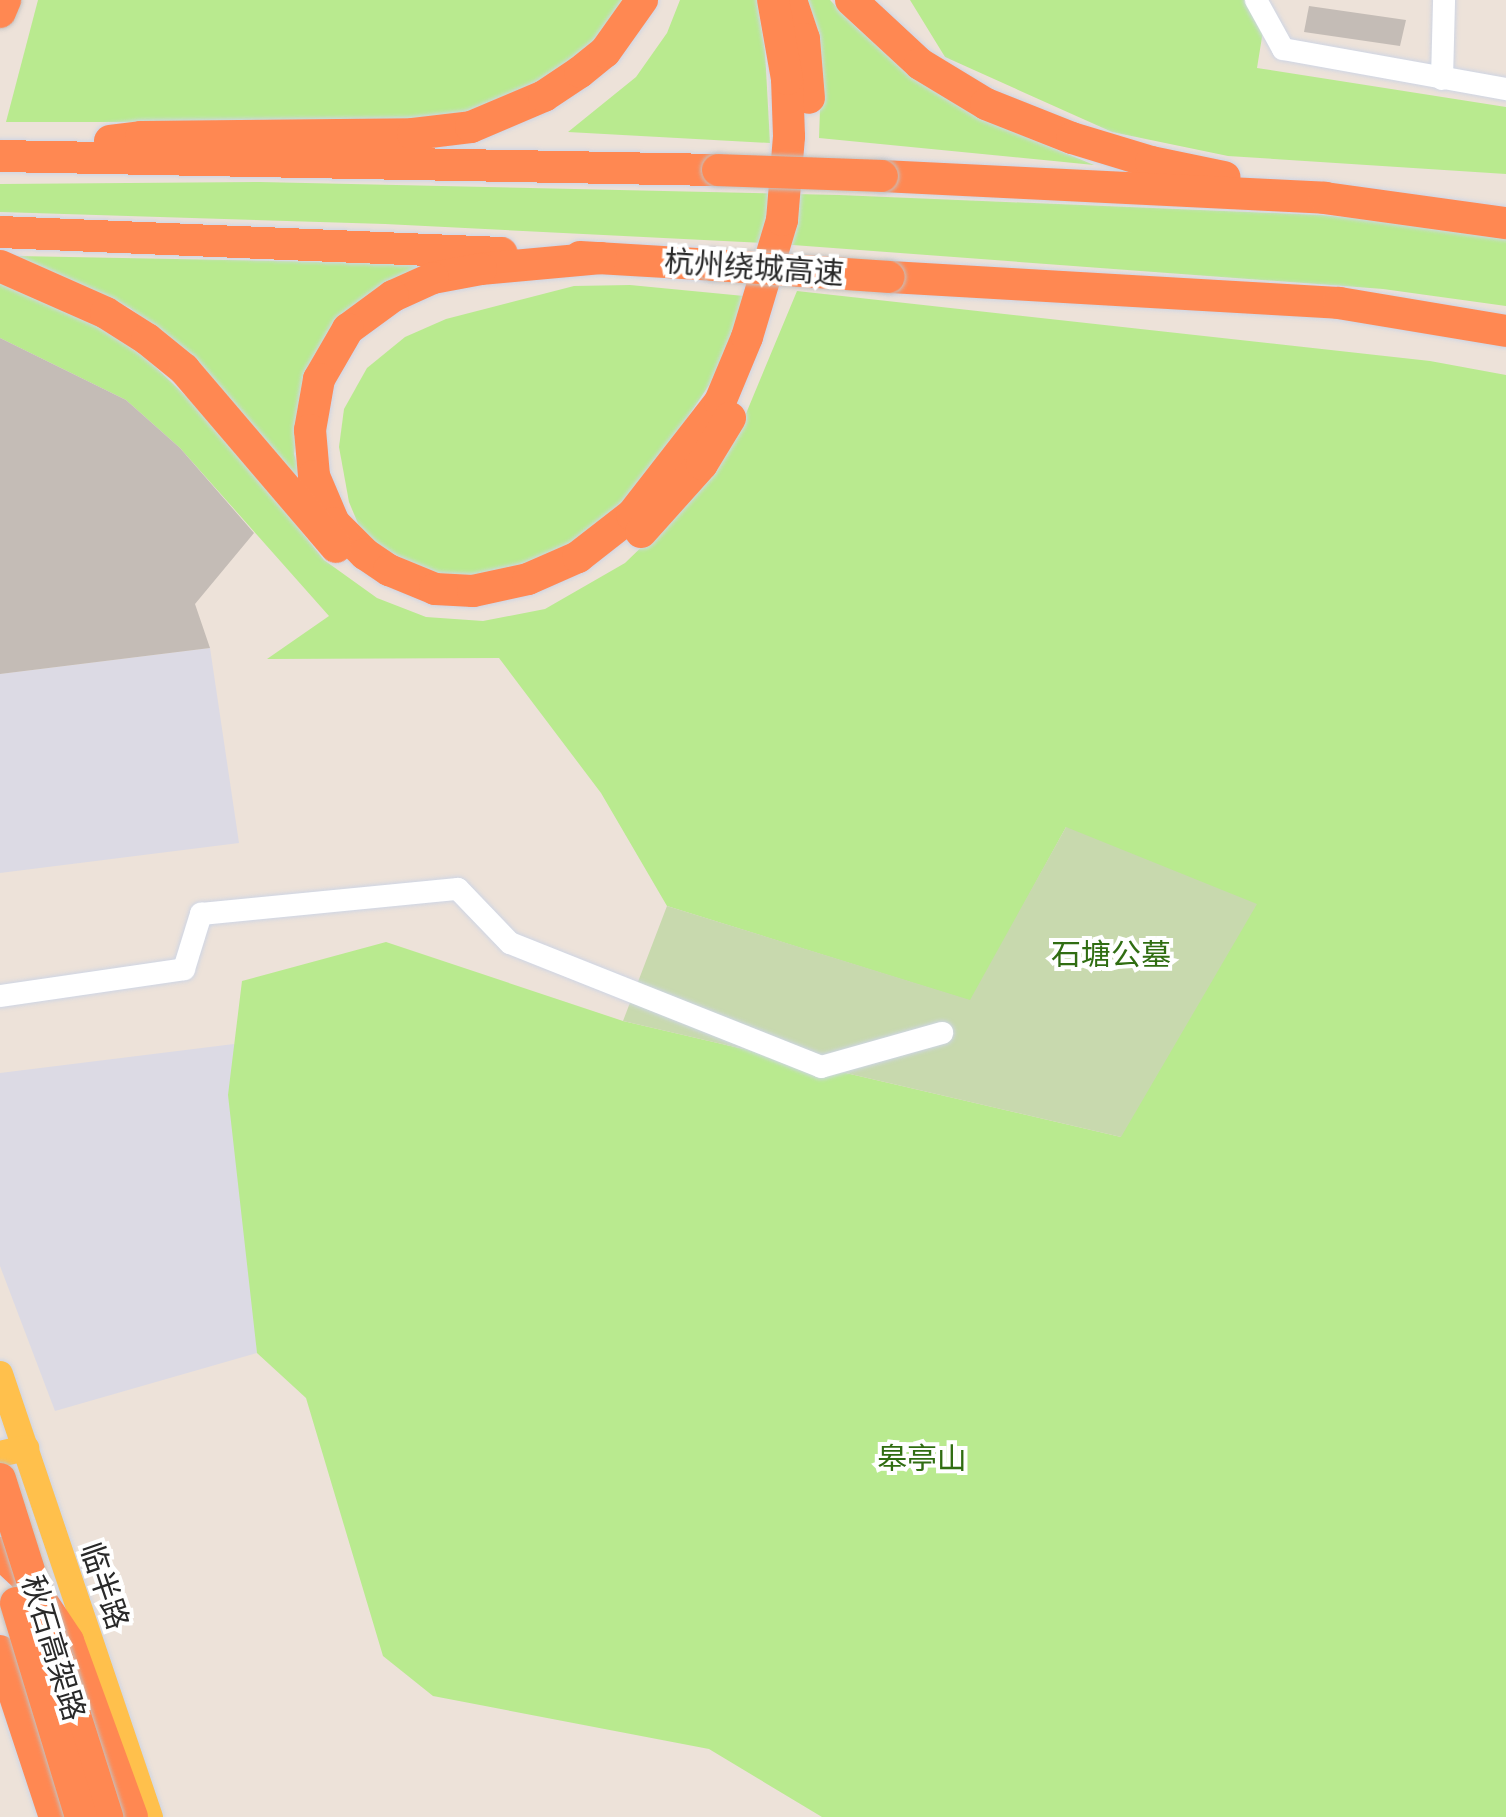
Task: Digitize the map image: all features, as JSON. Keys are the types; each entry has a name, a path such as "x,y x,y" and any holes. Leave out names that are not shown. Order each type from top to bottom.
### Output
{"highway":[{"path":"0,14 4,0"},
{"path":"0,156 141,137 413,134 471,127 544,96 580,72 605,52 642,0"},
{"path":"601,258 481,269 433,278 393,296 348,329 319,379 310,430 314,476 334,523 365,554 389,570 435,589 473,591 528,579 578,557 632,515 720,402 747,337 782,220 789,121 787,79 773,0"},
{"path":"5,267 106,313 147,339 184,369 316,528 381,586 415,601 455,608 501,606 548,591 628,544 664,510 721,433 751,382 767,346 801,225 811,136 804,39 791,0"},
{"path":"851,0 920,64 986,104 1072,138 1151,162 1325,198 1506,223"},
{"path":"0,156 718,170 1325,198"},
{"name":"杭州绕城高速","path":"1,232 601,258 1339,303 1506,331"},
{"name":"秋石高架路","path":"0,1479 107,1817"},
{"path":"0,1552 24,1575 68,1641 132,1817"},
{"name":"秋石高架路","path":"0,1552 81,1817"},
{"path":"0,1651 55,1817"}],"main road":[{"name":"临半路","path":"0,1374 150,1817"},
{"path":"0,1454 26,1448"},
{"path":"0,1514 42,1504"},
{"path":"0,1676 40,1817"}],"street":[{"path":"1256,0 1283,49 1506,89"},
{"path":"1442,79 1444,0"},
{"path":"0,996 184,969 201,914 458,889 510,943 821,1067 942,1033"}],"shaded area":[{"path":"210,648 239,843 0,873 0,674"},
{"path":"234,1044 257,1353 55,1411 0,1266 0,1073"}],"green space":[{"path":"38,0 632,0 587,54 547,83 441,122 6,122"},
{"path":"680,0 757,0 765,51 770,143 568,132 636,77 667,33"},
{"path":"806,0 830,0 859,30 980,118 1094,165 819,138 821,81"},
{"path":"910,0 1268,0 1257,68 1506,107 1506,174 1228,156 1112,132 945,57"},
{"path":"260,182 839,195 1322,215 1506,233 1506,306 1383,289 766,243 385,224 0,212 0,184"},
{"path":"16,256 439,264 305,378 294,454 312,511 179,350 130,308"},
{"name":"皋亭山","path":"0,282 56,300 144,356 220,429 324,560 377,598 426,617 483,621 545,609 625,563 688,502 735,440 797,291 1430,361 1506,375 1506,1817 822,1817 709,1749 433,1696 383,1656 306,1398 257,1353 228,1095 242,981 386,942 623,1021 1121,1137 1066,827 971,1001 667,906 601,793 499,658 267,659 329,616 180,448 126,400 0,338"},
{"path":"630,285 744,296 725,361 676,435 626,500 581,538 498,581 443,580 364,538 349,502 339,447 344,409 367,368 405,337 446,319 574,286"},
{"name":"石塘公墓","path":"1066,827 1257,904 1121,1137 623,1021 667,906 970,1000"}],"building":[{"path":"1309,6 1406,20 1400,46 1304,32"},
{"path":"0,338 126,400 180,448 254,533 195,604 210,648 0,674"}]}
